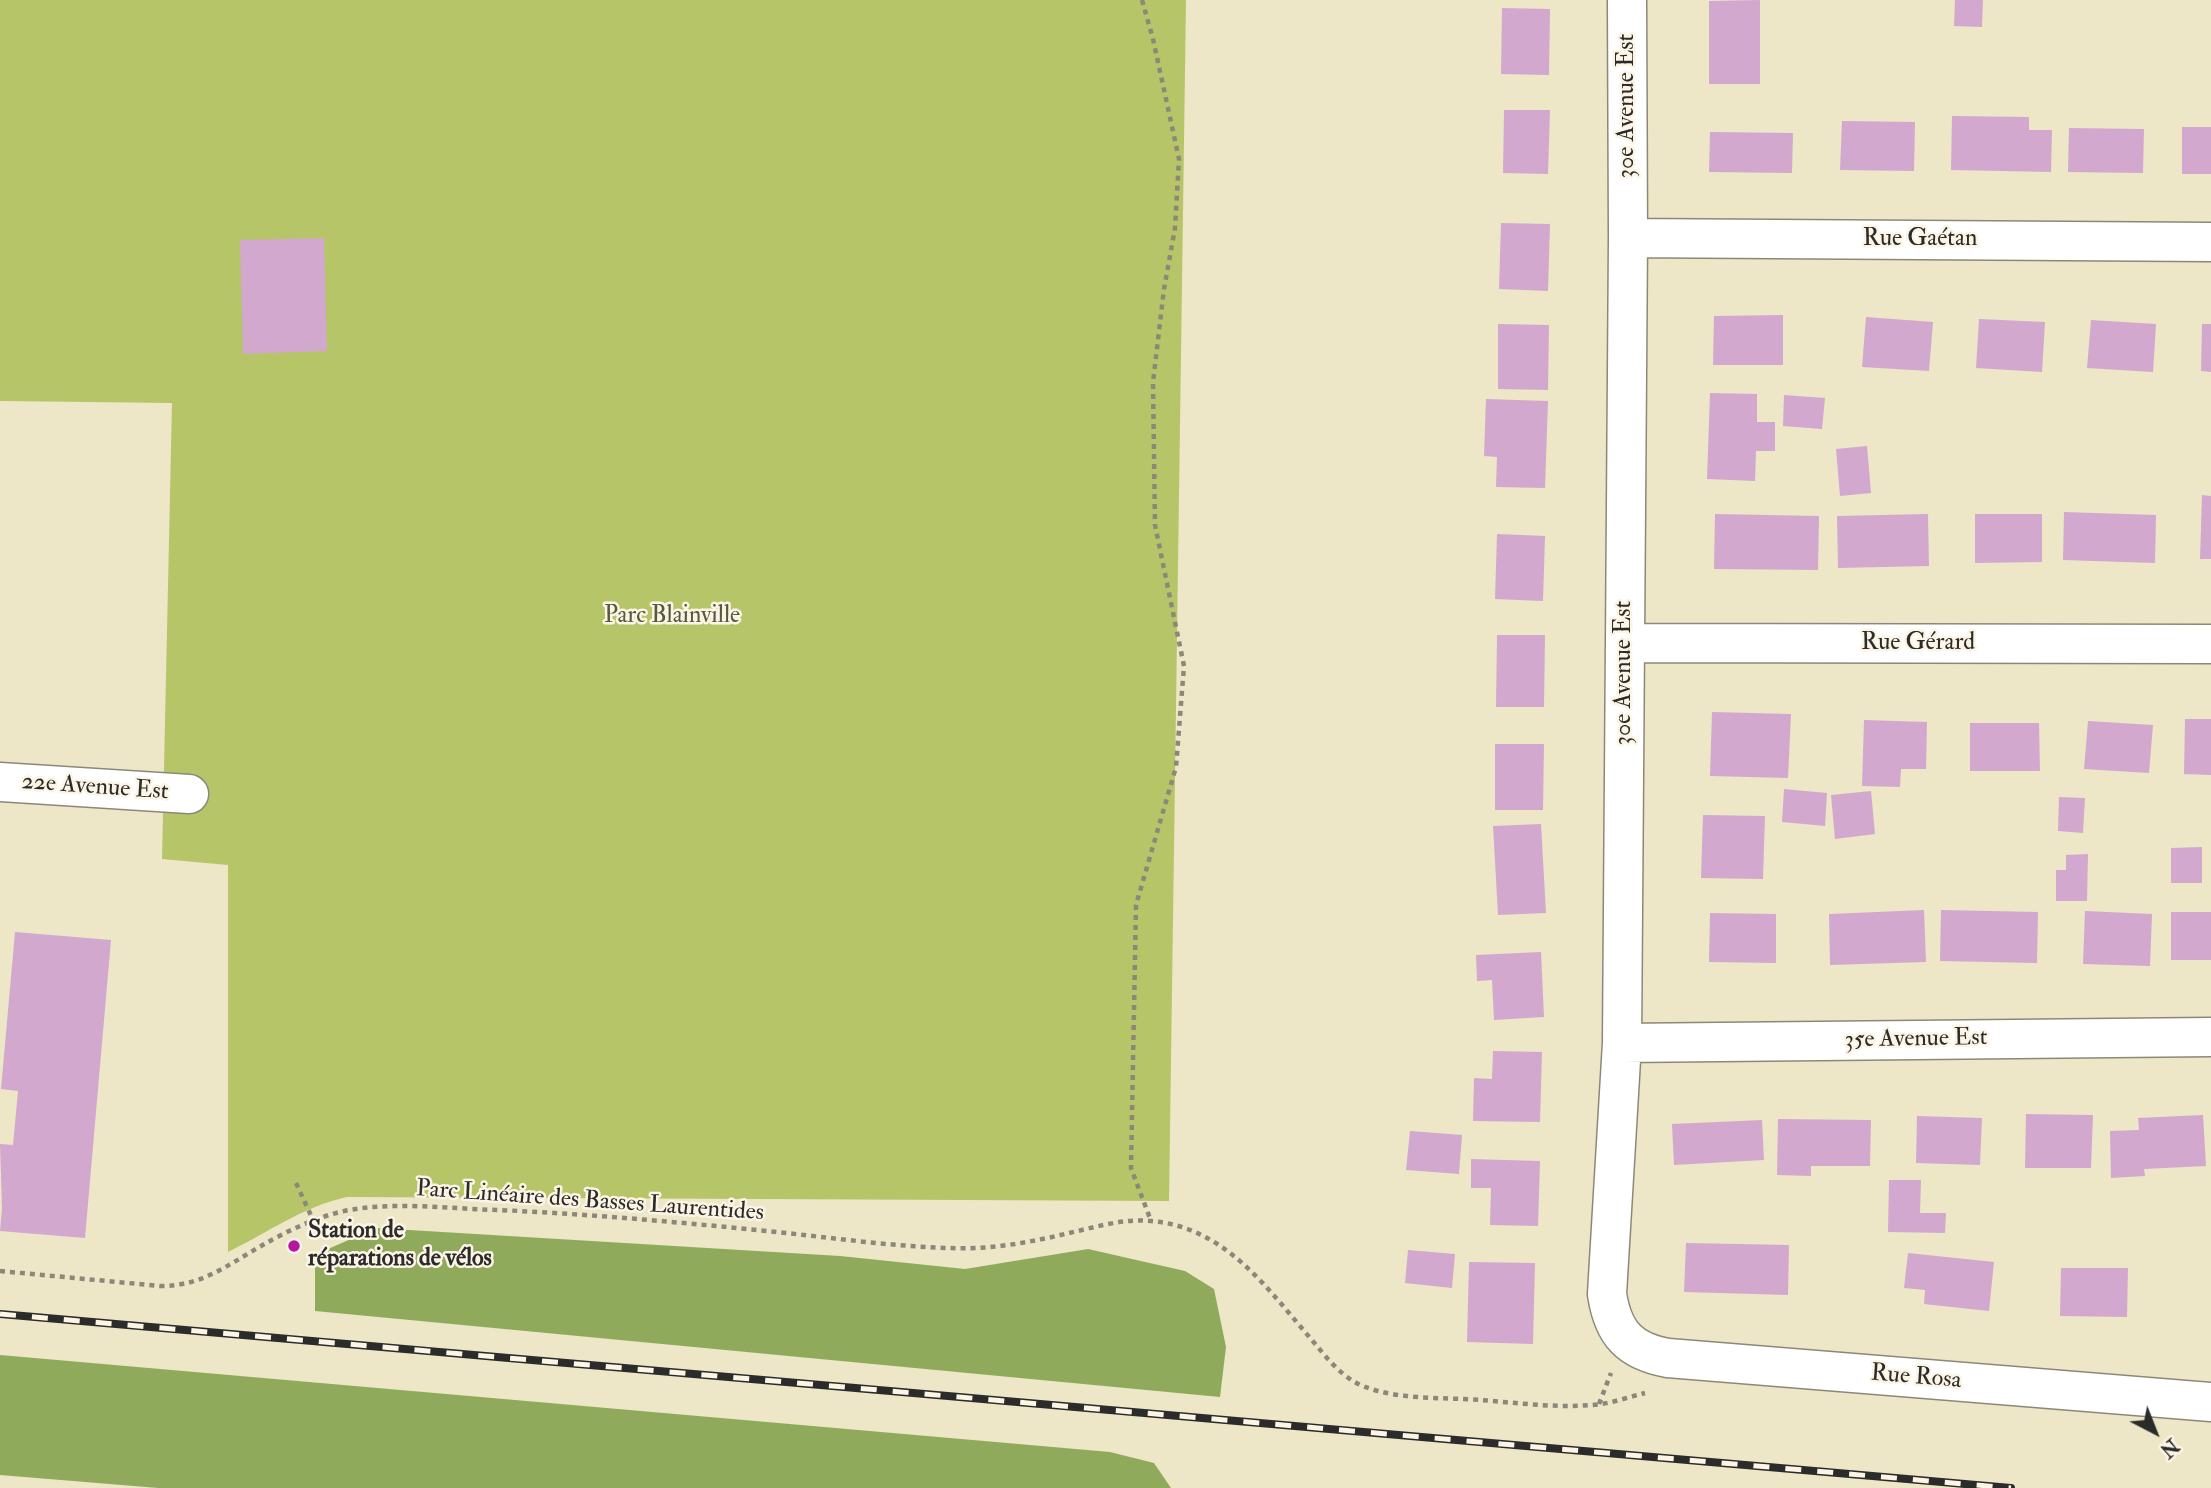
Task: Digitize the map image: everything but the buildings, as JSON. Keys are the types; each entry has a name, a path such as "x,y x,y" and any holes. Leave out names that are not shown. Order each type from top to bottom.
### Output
{"street":[{"name":"30e Avenue Est","path":"1619,1356 1617,1329 1607,1294 1622,1043 1628,238 1627,0"},
{"name":"Rue Gaétan","path":"1628,238 2211,242"},
{"name":"Rue Gérard","path":"1625,643 2211,644"},
{"name":"22e Avenue Est","path":"0,782 189,794"},
{"name":"35e Avenue Est","path":"1622,1043 2211,1037"},
{"name":"Rue Rosa","path":"1619,1356 1641,1351 1668,1359 2211,1402"}],"path":[{"name":"Parc Linéaire des Basses Laurentides","path":"0,1271 160,1286 186,1285 206,1278 266,1243 314,1222 342,1212 366,1208 414,1207 565,1213 902,1246 961,1249 984,1248 1107,1225 1151,1221 1130,1168 1136,905 1176,767 1184,666 1155,524 1154,499 1153,382 1164,289 1175,228 1179,159 1142,0"},
{"path":"296,1183 314,1222"},
{"path":"1599,1404 1619,1356"}],"green space":[{"name":"Parc Blainville","path":"0,0 1186,0 1169,1201 347,1197 301,1213 228,1252 228,865 162,859 172,403 0,401"},
{"path":"376,1228 840,1256 965,1269 1088,1249 1185,1271 1214,1289 1226,1347 1220,1397 315,1311 315,1267 328,1249"},
{"path":"0,1355 1110,1452 1154,1463 1171,1488 158,1488 0,1475"}],"railway":[{"path":"0,1314 2011,1488"}],"place":[{"name":"Station de réparations de vélos","path":"294,1246"}]}
